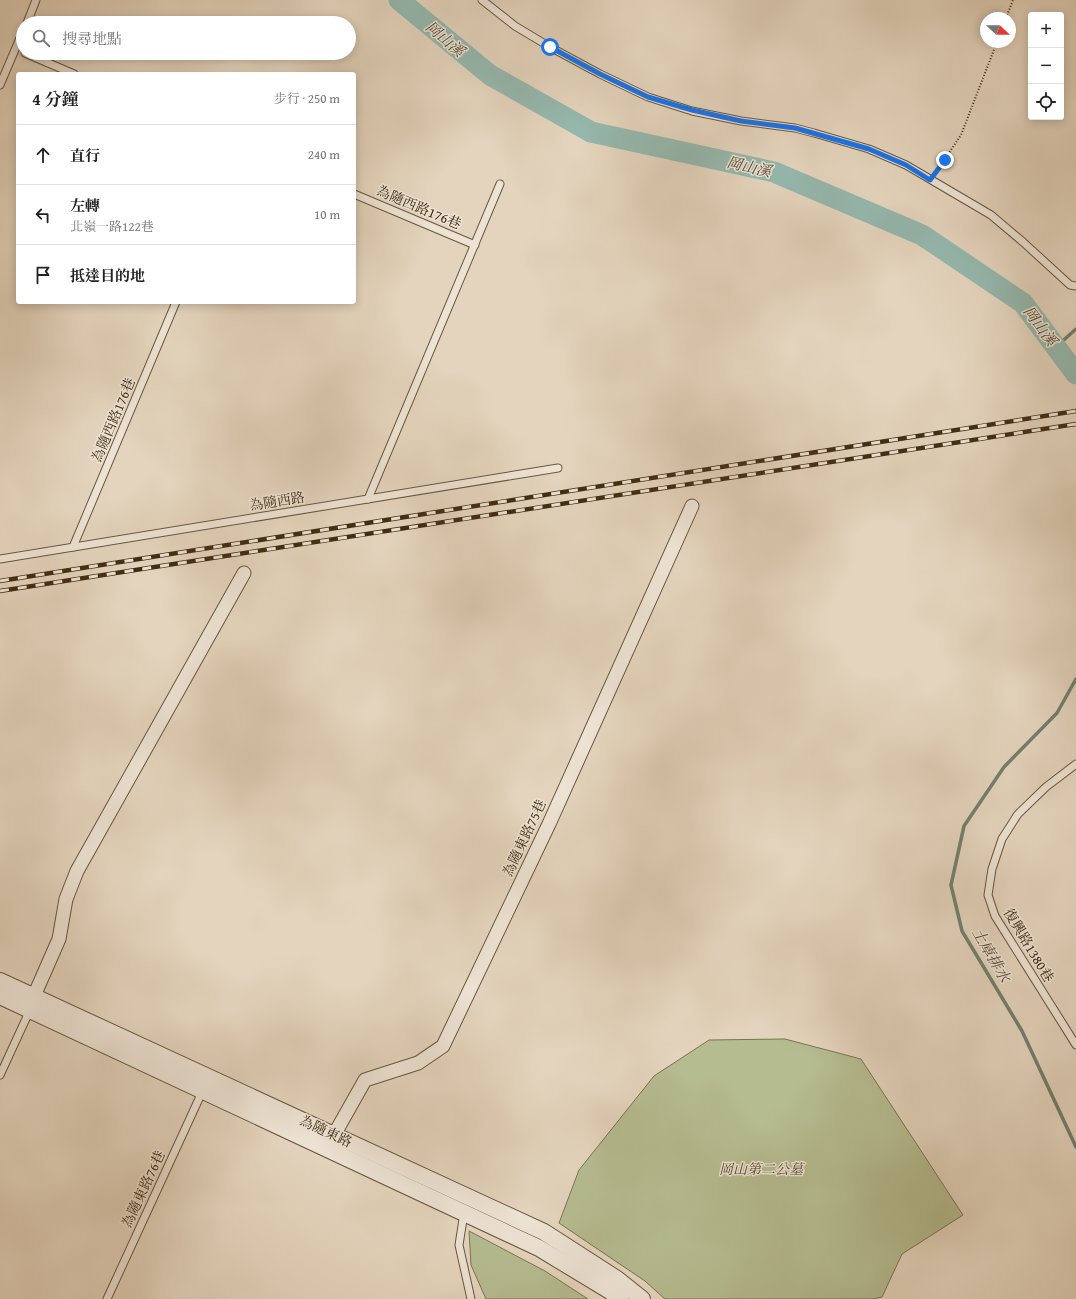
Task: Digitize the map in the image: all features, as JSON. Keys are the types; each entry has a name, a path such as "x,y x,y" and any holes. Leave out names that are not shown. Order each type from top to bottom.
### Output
{"street":[{"name":"為隨東路75巷","path":"334,1135 365,1080 418,1063 443,1046 549,824 692,506"},
{"path":"32,1003 59,939 66,899 77,871 244,574"},
{"name":"為隨東路","path":"0,981 32,1003 203,1090 539,1248 610,1291 620,1299"},
{"name":"為隨東路","path":"0,996 32,1003 334,1135 544,1232 617,1278 642,1299"}],"lane":[{"path":"29,16 36,0"},
{"path":"482,0 515,26 550,47 600,74 648,97 692,110 741,121 795,128 869,149 906,165 991,215 1070,285 1076,286"},
{"path":"0,85 15,49"},
{"path":"41,60 69,72"},
{"path":"368,499 500,184"},
{"name":"為隨西路176巷","path":"356,195 474,245"},
{"name":"為隨西路176巷","path":"73,547 175,304"},
{"name":"為隨西路","path":"0,559 558,468"},
{"name":"復興路1380巷","path":"1076,764 1046,787 1018,814 1002,839 992,869 988,895 995,916 1076,1045"},
{"path":"0,1075 32,1003"},
{"name":"為隨東路76巷","path":"107,1299 203,1090"},
{"path":"464,1212 459,1245 471,1299"}],"path":[{"path":"1008,12 1013,0"},
{"path":"930,180 962,135 995,48"}],"green space":[{"name":"岡山第二公墓","path":"785,1039 861,1059 963,1215 902,1254 882,1297 873,1299 665,1299 645,1281 559,1223 579,1170 654,1076 709,1040"},
{"path":"469,1231 545,1271 588,1299 486,1299 471,1265"}],"waterway":[{"name":"岡山溪","path":"399,0 490,75 591,132 774,172 922,235 1023,303 1076,374"},
{"path":"1056,347 1076,329"},
{"name":"土庫排水","path":"1076,679 1057,713 1004,767 964,826 951,885 962,931 1022,1031 1076,1147"}],"railway":[{"path":"0,581 1076,411"},
{"path":"0,591 1076,424"}],"route":[{"path":"550,47 600,74 648,97 692,110 741,121 795,128 869,149 906,165 930,180 945,160"}]}
